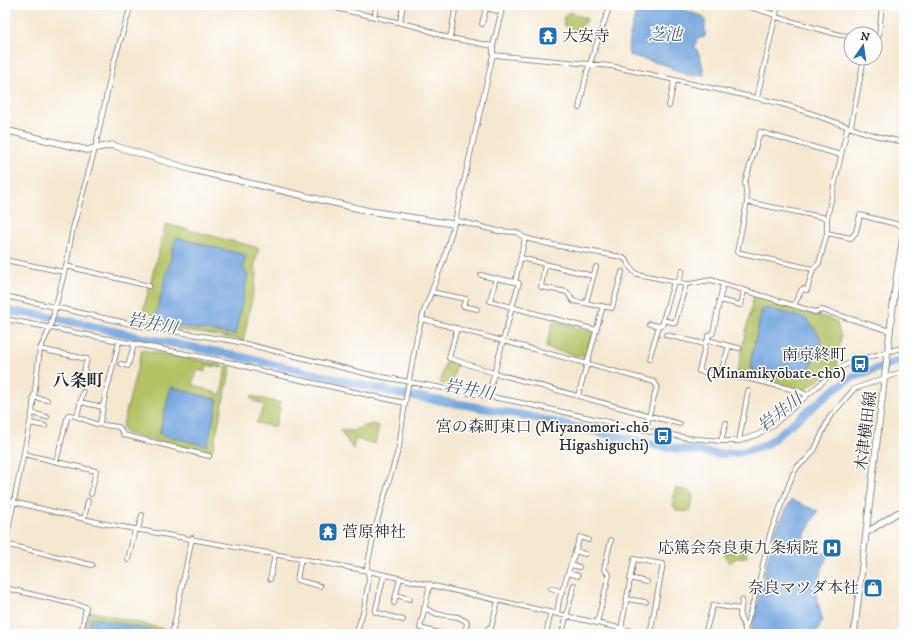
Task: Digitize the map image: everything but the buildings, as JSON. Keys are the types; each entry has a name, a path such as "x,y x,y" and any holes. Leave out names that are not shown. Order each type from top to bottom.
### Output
{"street":[{"path":"92,565 5,545 32,413 40,349 50,326 55,309 66,266 73,228 95,149 113,65 131,5"},
{"path":"325,5 400,22 430,30 450,38 493,46"},
{"path":"375,13 377,5"},
{"path":"400,22 403,5"},
{"path":"450,38 456,5"},
{"path":"475,5 501,12"},
{"path":"367,634 356,633 364,609 369,579 368,571 378,518 399,447 408,383 422,318 432,292 454,222 493,55 493,46 503,5"},
{"path":"578,108 587,72 592,63 610,5"},
{"path":"743,5 833,33 843,35"},
{"path":"757,98 778,5"},
{"path":"880,26 882,5"},
{"path":"482,24 486,8"},
{"path":"493,55 592,63 611,66 806,110 889,140 904,142"},
{"path":"794,305 802,289 807,290 813,270 819,264 827,233 827,218 847,129 850,127 859,90 863,66"},
{"path":"669,106 674,81"},
{"path":"5,131 87,150 112,145 193,170 369,211 454,222 498,231 516,232 525,238 587,252 622,257 628,260 633,272 636,274 686,284 711,280 815,312 822,310 890,330"},
{"path":"813,270 737,252 747,202 745,182 760,132 841,155"},
{"path":"747,202 827,218"},
{"path":"827,233 852,238 856,232 860,215 904,226"},
{"name":"木津横田線","path":"854,634 890,330 904,231"},
{"path":"515,282 525,238"},
{"path":"521,258 594,276"},
{"path":"5,260 64,272"},
{"path":"545,264 541,287 567,292 573,300 612,308 622,272"},
{"path":"66,266 150,286"},
{"path":"586,303 596,268"},
{"path":"649,359 659,326 663,324 676,282 682,271"},
{"path":"482,275 519,283 488,397"},
{"path":"496,279 490,301 596,330"},
{"path":"663,320 675,323 686,284"},
{"path":"723,284 713,333 708,336 699,371 720,376 746,378 799,391 807,395"},
{"path":"719,300 741,304 744,290"},
{"path":"432,292 466,299 463,306 477,309"},
{"path":"5,296 55,309 140,326 234,341 336,367 408,383 488,397 688,438 721,441 739,441 754,436 772,426 834,372 849,363 888,354 904,347"},
{"path":"578,396 603,306"},
{"path":"422,318 655,383 657,386 645,430"},
{"path":"5,319 50,326 119,342 233,363 273,374 405,402"},
{"path":"650,324 659,326"},
{"path":"457,328 449,358 494,373 680,424"},
{"path":"666,335 739,348"},
{"path":"100,423 119,342"},
{"path":"121,364 128,366 134,345"},
{"path":"720,376 729,346"},
{"path":"40,349 87,360 82,380 79,384 74,383"},
{"path":"746,632 770,534 793,474 798,466 807,459 815,449 829,418 854,389 904,371"},
{"path":"739,441 748,391"},
{"path":"77,416 83,392"},
{"path":"33,397 47,400"},
{"path":"80,402 103,407"},
{"path":"32,413 47,417"},
{"path":"56,462 68,415 77,416 89,422 119,427 124,435 209,456"},
{"path":"30,423 45,426"},
{"path":"721,441 726,423"},
{"path":"24,454 96,471 91,494"},
{"path":"5,500 84,519 368,571 646,634"},
{"path":"84,519 88,501"},
{"path":"866,533 896,513 904,512"},
{"path":"128,560 142,515"},
{"path":"557,614 562,592 580,537 588,540"},
{"path":"172,634 192,538"},
{"path":"597,623 609,575 604,569 611,540"},
{"path":"576,551 585,554"},
{"path":"270,579 275,554"},
{"path":"301,558 297,580 320,586"},
{"path":"621,629 634,559 664,564 650,634"},
{"path":"571,565 579,567"},
{"path":"568,573 578,576"},
{"path":"384,575 375,612 403,620"},
{"path":"394,603 400,578"},
{"path":"630,578 646,582"},
{"path":"430,584 420,628 443,634"},
{"path":"562,634 574,585"},
{"path":"5,588 86,607 81,634"},
{"path":"551,588 562,592"},
{"path":"396,595 410,599"},
{"path":"627,599 646,602"},
{"path":"487,634 488,628 491,628 498,600"},
{"path":"742,600 740,616 746,632"},
{"path":"706,634 713,605 740,609"},
{"path":"424,608 437,614 458,617 467,622 465,634"},
{"path":"546,634 551,612"}],"green space":[{"path":"570,12 587,19 585,23 576,31 564,25 563,18"},
{"path":"166,224 259,248 254,268 257,274 243,342 237,339 166,328 140,322","holes":["177,238 246,255 243,267 154,322"]},
{"path":"754,295 836,321 841,336 837,367 803,391 736,377","holes":["762,310 816,331 821,339 821,345 798,376 780,375 751,370 751,359"]},
{"path":"553,321 591,331 593,334 586,358 546,348"},
{"path":"142,350 223,365 222,368 207,365 205,372 198,370 192,384 221,395 226,366 231,367 213,448 210,454 125,433 122,428","holes":["171,387 218,400 159,434"]},
{"path":"446,360 457,363 451,386 440,383"},
{"path":"251,396 281,403 275,427 256,423 265,406 251,399"},
{"path":"371,424 379,426 375,444 355,439 353,449 340,430 355,431 356,429"},
{"path":"675,488 689,491 693,495 691,509 687,512 677,511 673,505"},
{"path":"746,550 747,557 737,558 729,563 723,552"},
{"path":"89,611 168,630 167,634 92,617 88,634 84,634"}],"water":[{"name":"芝池","path":"637,5 669,5 702,16 705,20 705,37 697,39 695,46 701,59 704,75 693,76 675,71 669,66 629,55 628,45"},
{"path":"176,238 246,255 243,267 248,275 235,335 154,322"},
{"path":"768,308 807,319 816,331 821,339 821,345 809,371 803,370 798,376 774,376 764,372 751,371 751,359 762,309"},
{"path":"171,387 218,400 207,446 159,434"},
{"path":"791,500 818,511 805,534 805,544 828,554 818,580 816,593 822,619 817,634 750,634 774,533"},
{"path":"91,617 163,633 88,634"}],"waterway":[{"name":"岩井川","path":"5,311 43,315 144,338 229,354 401,394 523,415 658,446 717,454 739,453 767,444 836,388 851,378 904,359"}],"place":[{"name":"大安寺","path":"548,36"},
{"name":"南京終町 (Minamikyōbate-chō)","path":"860,364"},
{"name":"宮の森町東口 (Miyanomori-chō Higashiguchi)","path":"663,436"},
{"name":"菅原神社","path":"328,532"},
{"name":"応篤会奈良東九条病院","path":"832,548"},
{"name":"奈良マツダ本社","path":"873,588"}],"district":[{"name":"八条町","path":"78,381"}]}
